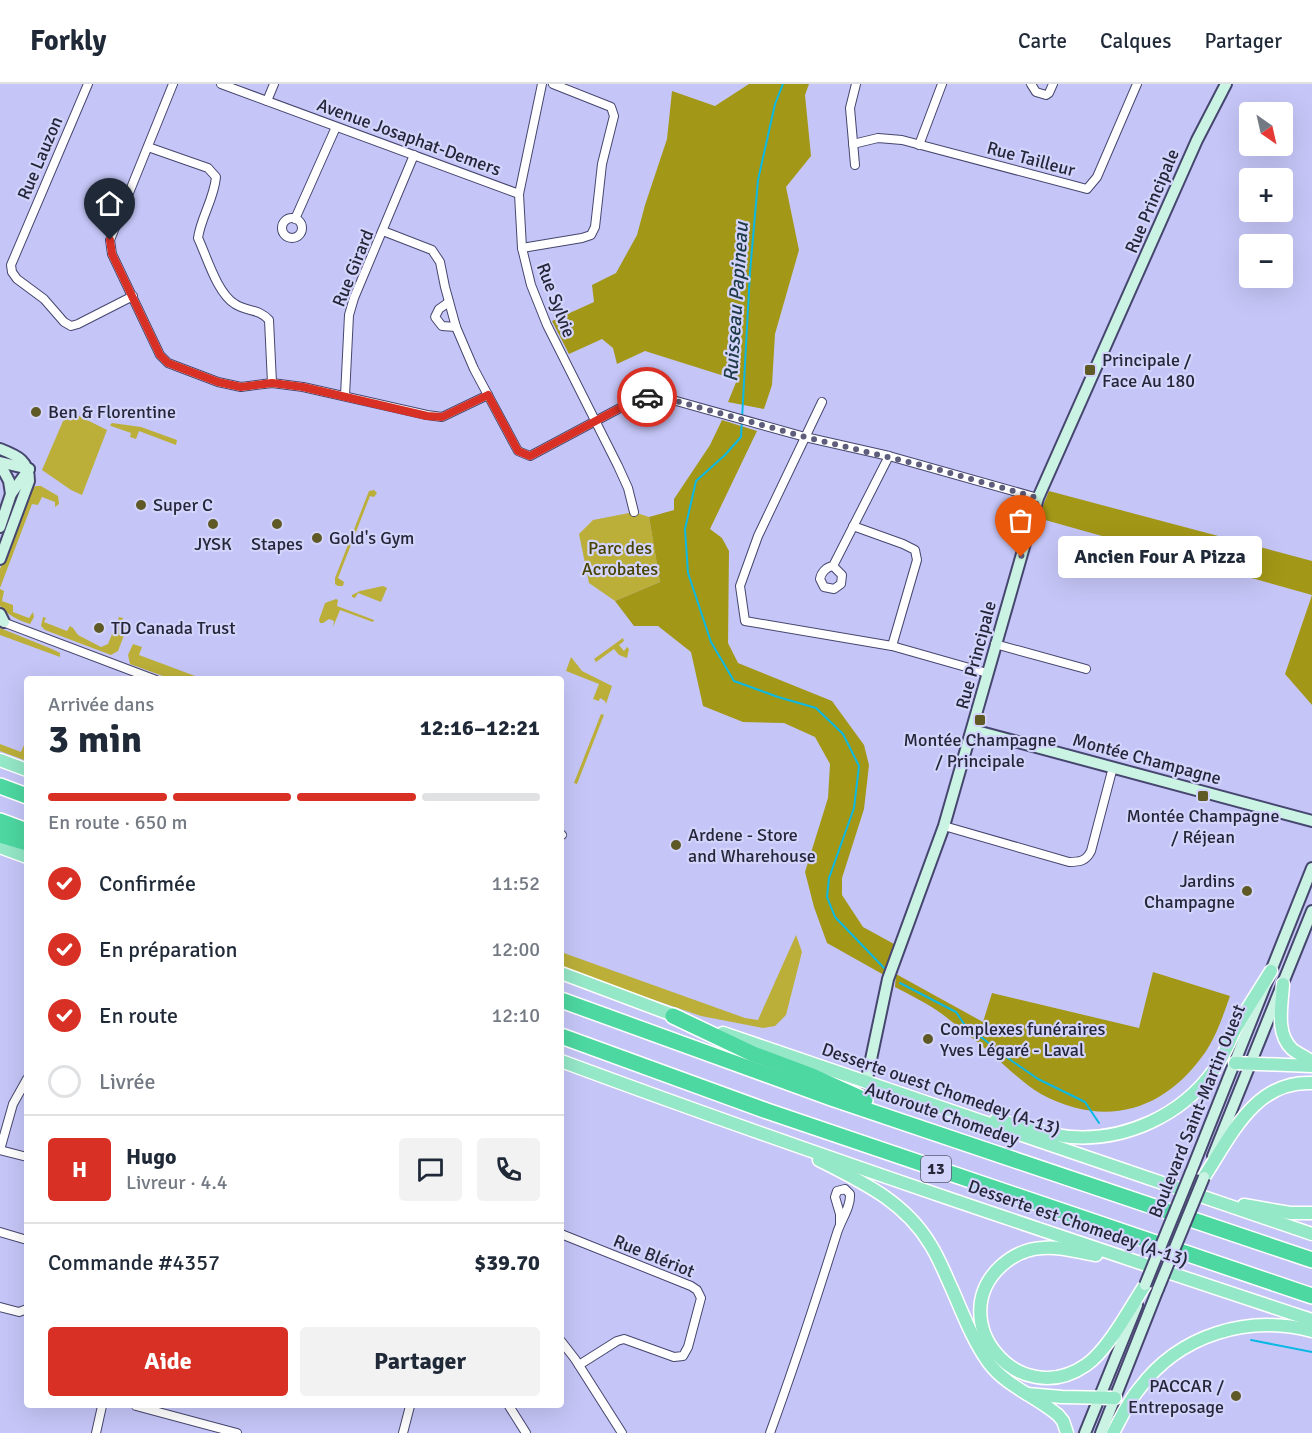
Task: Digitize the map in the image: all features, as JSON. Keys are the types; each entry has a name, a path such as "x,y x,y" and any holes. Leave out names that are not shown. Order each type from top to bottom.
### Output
{"highway":[{"path":"0,786 24,795"},
{"path":"0,821 24,830"},
{"path":"0,835 24,842"},
{"name":"Autoroute Chomedey","path":"564,1001 834,1099 1312,1260"},
{"path":"674,1016 753,1054 813,1076 936,1133"},
{"name":"13","path":"564,1037 767,1111 1312,1296"}],"main road":[{"path":"0,760 24,769"},
{"path":"0,847 24,856"},
{"path":"942,1109 1071,1137 1112,1135 1142,1126 1175,1108 1209,1077 1271,971"},
{"name":"Desserte ouest Chomedey (A-13)","path":"564,974 674,1016 866,1083 1312,1234"},
{"path":"1282,984 1282,1034 1291,1048 1312,1064"},
{"name":"Desserte est Chomedey (A-13)","path":"564,1061 775,1138 1312,1320"},
{"path":"1235,1063 1312,1064"},
{"path":"1204,1177 1243,1117 1258,1100 1282,1087 1312,1083"},
{"path":"775,1138 874,1188 906,1213 920,1229 935,1253 986,1359 999,1374 1058,1415 1067,1433"},
{"path":"1205,1198 1290,1213 1312,1213"},
{"path":"1144,1264 1058,1248 1041,1248 1020,1253 999,1268 987,1286 981,1305 984,1331 995,1353 1010,1368 1036,1378 1062,1377 1082,1368 1097,1355 1145,1285"},
{"path":"1113,1433 1129,1403 1147,1378 1173,1355 1194,1342 1218,1332 1251,1325 1286,1326 1312,1331"},
{"path":"1026,1394 1115,1398"}],"street":[{"name":"Rue Lauzon","path":"88,84 11,265 12,272 71,326 133,296"},
{"path":"173,84 110,240 112,254 160,355 168,363 218,382 241,387 272,383 303,387 427,416 442,417 488,395"},
{"name":"Avenue Josaphat-Demers","path":"221,84 519,194"},
{"path":"267,101 274,84"},
{"name":"Rue Sylvie","path":"542,84 519,194 522,248 531,285 547,325 628,489 634,512"},
{"path":"522,248 582,238 591,235 595,228 602,164 614,116 611,107 553,84"},
{"path":"855,165 850,108 856,84"},
{"path":"919,145 942,84"},
{"path":"1031,84 1036,92 1046,95 1053,84"},
{"name":"Rue Tailleur","path":"853,144 878,138 902,140 1087,189 1097,177 1137,84"},
{"name":"Rue Principale","path":"866,1083 888,979 944,826 1038,498 1197,140 1226,84"},
{"path":"295,219 336,127"},
{"path":"148,147 208,168 216,177 215,189 198,238 224,295 236,305 262,313 269,320 272,383"},
{"name":"Rue Girard","path":"345,396 349,315 414,155"},
{"path":"383,231 432,250 440,262 456,327 474,369 518,451 530,456 635,400 662,397 805,437 889,456 1038,498"},
{"path":"449,302 439,309 435,316 442,326 456,327"},
{"path":"822,402 758,536 740,586 745,621 892,646 987,673"},
{"path":"0,450 21,460 29,469 29,481 0,559"},
{"path":"833,566 889,456"},
{"path":"0,463 29,469"},
{"path":"0,463 7,477 11,494"},
{"path":"0,527 11,494 29,469"},
{"path":"853,526 915,550 917,560 892,646"},
{"path":"1,619 146,676"},
{"path":"995,644 1086,669"},
{"name":"Montée Champagne","path":"973,730 1312,820"},
{"path":"944,826 1069,862 1080,862 1088,858 1091,851 1113,768"},
{"name":"Boulevard Saint-Martin Ouest","path":"1085,1433 1312,868"},
{"name":"Boulevard Saint-Martin Ouest","path":"1101,1433 1312,911"},
{"path":"24,1084 13,1104 0,1150 24,1156"},
{"path":"770,1433 840,1224"},
{"path":"0,1232 24,1239"},
{"name":"Rue Blériot","path":"564,1235 691,1286 697,1290 701,1298 688,1347 683,1356 674,1357 624,1339 579,1365"},
{"path":"0,1307 19,1312 24,1310"},
{"path":"564,1345 622,1433"},
{"path":"96,1433 102,1408"},
{"path":"143,1408 237,1433"},
{"path":"403,1433 409,1408"},
{"path":"510,1408 526,1433"}],"green space":[{"path":"77,415 107,430 82,495 42,470 63,421 70,416"},
{"path":"112,423 141,427 177,440 176,445 139,431 136,439 130,437 131,433 111,426"},
{"path":"41,486 58,496 59,504 55,507 55,502 42,497 38,505 32,504 0,588 0,569 31,488"},
{"path":"374,490 377,493 374,497 370,496 338,578 344,582 343,586 338,586 335,584 335,578 369,491"},
{"name":"Parc des Acrobates","path":"634,512 649,517 660,582 615,601 589,583 579,534 593,520"},
{"path":"383,586 387,588 381,602 358,593 355,598 352,597 360,591"},
{"path":"0,589 4,591 2,601 13,605 13,612 29,618 33,612 34,617 30,624 14,617 0,606"},
{"path":"338,600 337,606 374,620 373,622 340,610 333,627 334,621 329,619 320,623 325,603"},
{"path":"43,617 46,618 44,622 67,631 70,626 78,635 101,647 108,644 119,617 123,618 122,622 126,620 129,622 118,651 111,655 45,630 41,626"},
{"path":"0,628 52,649 60,653 60,657 0,635"},
{"path":"623,638 624,641 619,645 624,651 627,647 629,649 627,658 619,655 614,649 596,662 594,659"},
{"path":"133,644 142,647 139,655 195,676 163,676 130,664 128,655"},
{"path":"571,657 582,671 612,686 606,704 600,698 599,701 593,699 599,684 566,671"},
{"path":"601,714 604,715 577,784 574,783"},
{"path":"0,744 21,752 24,745 24,760 0,751"},
{"path":"796,935 802,952 786,1015 775,1026 763,1028 701,1016 564,969 564,953 745,1018 758,1020"}],"shaded area":[{"path":"749,84 809,84 805,95 811,156 786,187 799,250 775,334 772,385 764,409 728,402 737,380 645,351 617,364 613,348 602,339 569,354 552,321 594,302 592,285 616,273 637,235 667,139 672,91 715,106"},
{"path":"722,420 757,431 710,529 722,538 729,551 728,643 738,663 832,701 864,745 869,765 864,809 842,878 842,895 863,927 894,944 884,975 827,943 814,907 805,872 828,798 830,764 815,737 784,723 743,722 703,706 691,652 658,626 634,626 615,601 660,582 649,517 674,510 674,499 710,445"},
{"path":"1049,491 1312,561 1312,595 1038,518"},
{"path":"1312,595 1312,705 1285,674"},
{"path":"1153,972 1230,996 1212,1041 1188,1074 1170,1090 1151,1101 1109,1112 1087,1110 1064,1104 1034,1090 942,1014 895,987 896,974 983,1022 992,993 1139,1028"}],"waterway":[{"name":"Ruisseau Papineau","path":"783,84 775,104 758,180 750,272 741,437 696,481 685,529 688,573 711,642 734,681 816,708 843,734 859,766 854,808 829,878 827,897 835,917 886,970"},
{"name":"Ruisseau Papineau","path":"900,983 956,1012 964,1024 1038,1079 1085,1102 1099,1123"},
{"path":"1251,1340 1312,1352"}],"way so far":[{"path":"647,397 662,397 805,437 889,456 1038,498 1021,557"}],"place":[{"name":"Principale / Face Au 180","path":"1090,370"},
{"name":"Ben & Florentine","path":"36,412"},
{"name":"Super C","path":"141,505"},
{"name":"JYSK","path":"213,524"},
{"name":"Stapes","path":"277,524"},
{"name":"Gold's Gym","path":"317,538"},
{"name":"Ancien Four A Pizza","path":"1021,557"},
{"name":"TD Canada Trust","path":"99,628"},
{"name":"Montée Champagne / Principale","path":"980,720"},
{"name":"Montée Champagne / Réjean","path":"1203,796"},
{"name":"Ardene - Store and Wharehouse","path":"676,845"},
{"name":"Jardins Champagne","path":"1247,891"},
{"name":"Complexes funéraires Yves Légaré - Laval","path":"928,1039"},
{"name":"PACCAR / Entreposage","path":"1236,1396"}],"route":[{"path":"110,240 112,254 160,355 168,363 218,382 241,387 272,383 303,387 427,416 442,417 488,395 518,451 530,456 635,400 647,397"}]}
